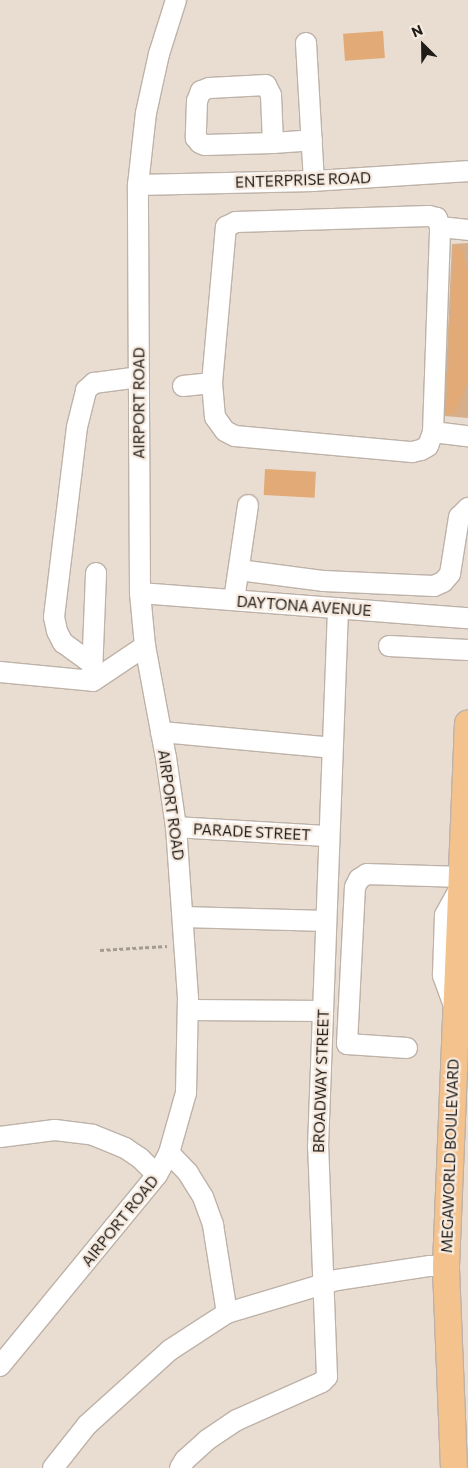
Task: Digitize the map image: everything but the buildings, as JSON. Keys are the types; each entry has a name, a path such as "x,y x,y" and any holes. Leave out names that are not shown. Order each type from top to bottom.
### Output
{"main road":[{"name":"MEGAWORLD BOULEVARD","path":"453,1467 446,1266 460,882 468,723"}],"street":[{"name":"AIRPORT ROAD","path":"0,1366 157,1175 168,1153 186,1093 189,1010 184,917 176,828 145,646 140,593 138,377 138,185 146,113 159,54 176,0"},
{"path":"306,43 314,181"},
{"path":"274,143 271,95 266,85 201,90 197,101 196,138 200,143 205,145 274,143 312,140"},
{"name":"ENTERPRISE ROAD","path":"138,185 314,181 468,170"},
{"path":"429,216 437,218 440,228 433,432 428,446 422,450 412,452 234,436 225,431 215,417 212,383 226,227 236,222 429,216"},
{"path":"440,228 468,230"},
{"path":"92,672 63,643 57,632 54,617 77,427 86,390 94,384 138,377"},
{"path":"183,386 212,383"},
{"path":"433,432 468,436"},
{"path":"234,600 248,505"},
{"path":"239,570 324,581 434,586 443,582 450,574 459,517 468,508"},
{"path":"92,672 96,573"},
{"name":"DAYTONA AVENUE","path":"140,593 468,618"},
{"name":"BROADWAY STREET","path":"180,1468 185,1460 207,1440 237,1420 322,1382 328,1377 318,1147 328,836 338,608"},
{"path":"0,672 92,672 145,646"},
{"path":"389,646 468,650"},
{"path":"161,732 332,748"},
{"name":"PARADE STREET","path":"176,828 328,836"},
{"path":"347,1044 355,887 359,879 367,874 460,882"},
{"path":"184,917 326,921"},
{"path":"189,1010 323,1011"},
{"path":"322,1043 407,1048"},
{"path":"0,1137 55,1130 94,1135 125,1148 140,1158 157,1175"},
{"path":"168,1153 188,1173 203,1197 213,1225 226,1313"},
{"path":"53,1468 87,1425 170,1350 226,1313 323,1283 420,1267 446,1266"}],"path":[{"path":"100,950 186,945"}],"shaded area":[{"path":"383,31 385,58 345,61 343,34"},
{"path":"468,243 468,418 444,416 452,244"},
{"path":"461,246 468,273 468,380 455,414 446,414 454,247"},
{"path":"265,469 316,472 315,498 264,495"}]}
